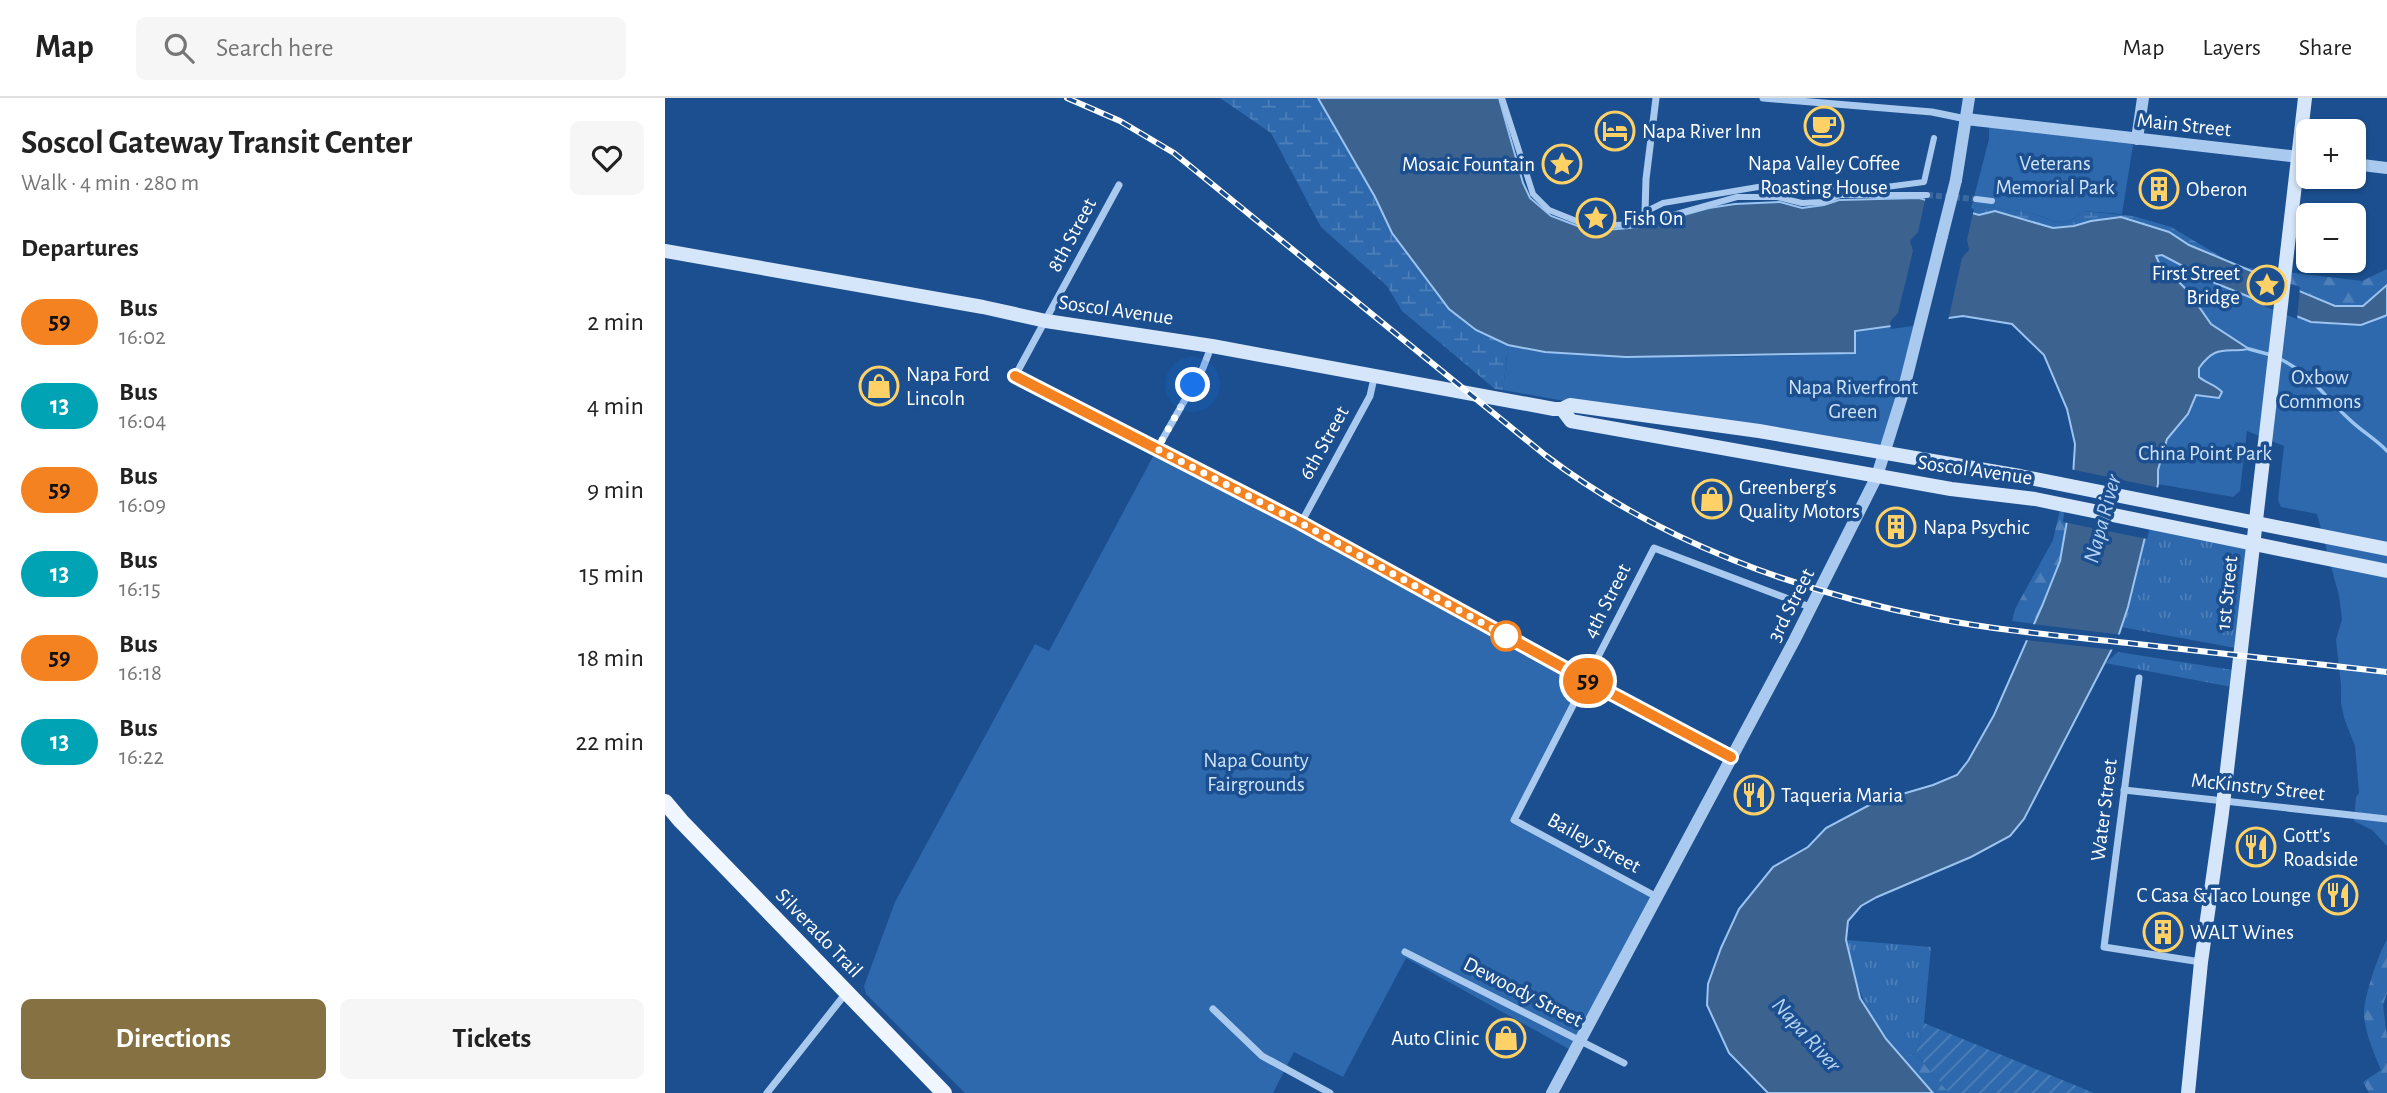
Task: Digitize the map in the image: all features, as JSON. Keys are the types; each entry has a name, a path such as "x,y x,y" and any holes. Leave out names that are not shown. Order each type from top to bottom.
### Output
{"main road":[{"name":"1st Street","path":"2304,119 2305,98"},
{"name":"1st Street","path":"2188,1093 2201,962 2223,800 2287,254 2298,189"},
{"name":"Soscol Avenue","path":"665,251 983,307 1046,321 1212,346 1374,378 1562,409 1570,405 1759,430 2066,485 2387,549"},
{"name":"Soscol Avenue","path":"1562,409 1571,421 1877,476 2061,505 2387,570"},
{"name":"Silverado Trail","path":"665,802 944,1093"}],"street":[{"path":"1502,98 1527,183 1549,210 1588,226 1641,224 1737,197 1777,197 1802,203 1823,202 1840,195 1927,195"},
{"path":"1641,224 1640,220 1645,212 1646,179 1656,98"},
{"name":"Main Street","path":"1763,98 1932,112 1966,119 2296,156"},
{"name":"3rd Street","path":"1552,1093 1877,476 1902,396 1956,180 1969,98"},
{"path":"2137,139 2143,98"},
{"path":"1645,212 1683,199 1764,186 1886,187 1924,182 1934,138"},
{"path":"2366,165 2387,168"},
{"name":"8th Street","path":"1119,184 1015,376 1157,449"},
{"path":"1976,199 1992,201"},
{"path":"1212,346 1203,368 1157,449 1301,523 1731,757"},
{"name":"6th Street","path":"1301,523 1370,396 1374,378"},
{"name":"4th Street","path":"1514,820 1654,548 1810,607"},
{"name":"Water Street","path":"2139,678 2104,947 2201,962"},
{"name":"McKinstry Street","path":"2124,790 2387,819"},
{"name":"Bailey Street","path":"1514,820 1657,897"},
{"name":"Dewoody Street","path":"1405,952 1624,1063"},
{"path":"767,1093 847,992"},
{"path":"1213,1009 1262,1056 1330,1093"}],"green space":[{"path":"1220,98 1318,98 1375,197 1392,233 1434,290 1476,330 1508,345 1503,390 1495,389 1402,311 1387,286 1321,227 1271,133"},
{"name":"Veterans Memorial Park","path":"1989,122 2134,139 2122,214 2083,211 2069,221 2056,222 2027,212 1972,205 1989,139"},
{"path":"1972,205 2027,212 2055,222 2068,221 2083,211 2133,216 2171,227 2235,265 2271,272 2270,281 2189,245 2169,232 2091,221 2053,228 1995,211 1979,215 1969,212"},
{"name":"Oxbow Commons","path":"2162,255 2221,285 2306,318 2337,325 2353,325 2387,315 2387,846 2372,830 2354,821 2356,797 2359,793 2355,746 2341,703 2336,640 2342,619 2339,596 2317,514 2281,507 2278,500 2284,446 2247,431 2240,491 2233,497 2158,484 2158,470 2167,439 2188,414 2196,395 2205,396 2219,389 2199,377 2199,368 2216,353 2239,351 2221,330 2211,324 2188,291 2159,263 2156,256"},
{"path":"2387,269 2387,285 2363,306 2335,306 2284,284 2285,272 2362,281"},
{"name":"Napa Riverfront Green","path":"1921,321 1885,453 1659,418 1503,390 1508,345 1557,352 1630,356 1854,353 1855,331"},
{"name":"Napa County Fairgrounds","path":"1157,449 1586,680 1514,820 1657,897 1574,1052 1406,958 1343,1077 1294,1052 1273,1093 965,1093 866,994 864,986 895,902 1035,644 1049,651"},
{"path":"2061,505 2069,506 2060,561 2035,624 2012,621 2015,609 2053,540"},
{"path":"2147,522 2253,544 2241,649 2121,627"},
{"path":"2118,652 2239,671 2237,688 2105,663"},
{"path":"1846,940 1931,947 1924,1023 1916,1054 1901,1056 1871,1015 1859,989"},
{"path":"2387,940 2387,993 2383,1005 2387,1037 2387,1093 2369,1093 2363,1082 2381,1070 2368,1034 2364,1012 2376,964"},
{"path":"1924,1023 2094,1093 1949,1093 1916,1054"},
{"path":"1916,1054 1949,1093 1933,1093 1901,1056"}],"water":[{"name":"Napa River","path":"1318,98 1499,98 1523,183 1530,198 1551,216 1583,228 1606,230 1640,227 1709,208 1735,204 1780,202 1802,208 1839,200 1919,198 1979,215 1995,211 2053,228 2121,217 2169,232 2189,245 2335,306 2363,306 2387,285 2385,316 2361,325 2311,322 2215,283 2162,255 2156,256 2159,263 2188,291 2211,324 2249,349 2216,352 2199,368 2199,377 2222,392 2219,398 2196,395 2188,414 2167,439 2128,607 2118,637 2024,819 2010,836 1971,857 1877,897 1861,906 1848,921 1846,940 1860,998 1886,1039 1933,1093 1768,1093 1729,1053 1707,1005 1708,984 1739,909 1773,867 1808,847 1826,828 1875,802 1957,775 1994,715 2060,561 2072,492 2075,444 2067,409 2044,355 2012,324 1963,316 1855,331 1855,353 1626,357 1545,352 1508,345 1476,330 1449,309 1392,233 1375,197"}],"pier":[{"path":"1926,196 1974,209 1967,239 1969,250 1962,258 1948,321 1891,329 1890,322 1898,313 1913,251 1910,241 1918,232"},
{"path":"2268,276 2300,287 2297,319 2264,306"},
{"path":"2070,469 2160,488 2147,539 2063,522"},
{"path":"2031,624 2123,635 2115,650 2025,640"}],"waterway":[{"path":"2249,349 2271,355"},
{"path":"2278,358 2299,370 2387,451"}],"tunnel":[{"path":"1927,195 1976,199"}],"railway":[{"path":"1067,98 1120,121 1174,153 1545,455 1589,486 1682,538 1732,560 1834,594 1962,623 2387,672"}],"bus line":[{"name":"59","path":"1015,376 1301,523 1731,757"}],"place":[{"name":"Napa Valley Coffee Roasting House","path":"1824,126"},
{"name":"Napa River Inn","path":"1615,131"},
{"name":"Mosaic Fountain","path":"1562,164"},
{"name":"Oberon","path":"2159,189"},
{"name":"Fish On","path":"1596,218"},
{"name":"First Street Bridge","path":"2267,285"},
{"name":"Napa Ford Lincoln","path":"879,386"},
{"name":"Greenberg's Quality Motors","path":"1712,499"},
{"name":"Napa Psychic","path":"1896,527"},
{"name":"Taqueria Maria","path":"1754,795"},
{"name":"Gott's Roadside","path":"2256,847"},
{"name":"C Casa & Taco Lounge","path":"2338,895"},
{"name":"WALT Wines","path":"2163,932"},
{"name":"Auto Clinic","path":"1506,1038"}],"route":[{"path":"1193,385 1157,449 1301,523 1515,641 1506,636"}],"park label":[{"name":"China Point Park","path":"2205,453"}]}
